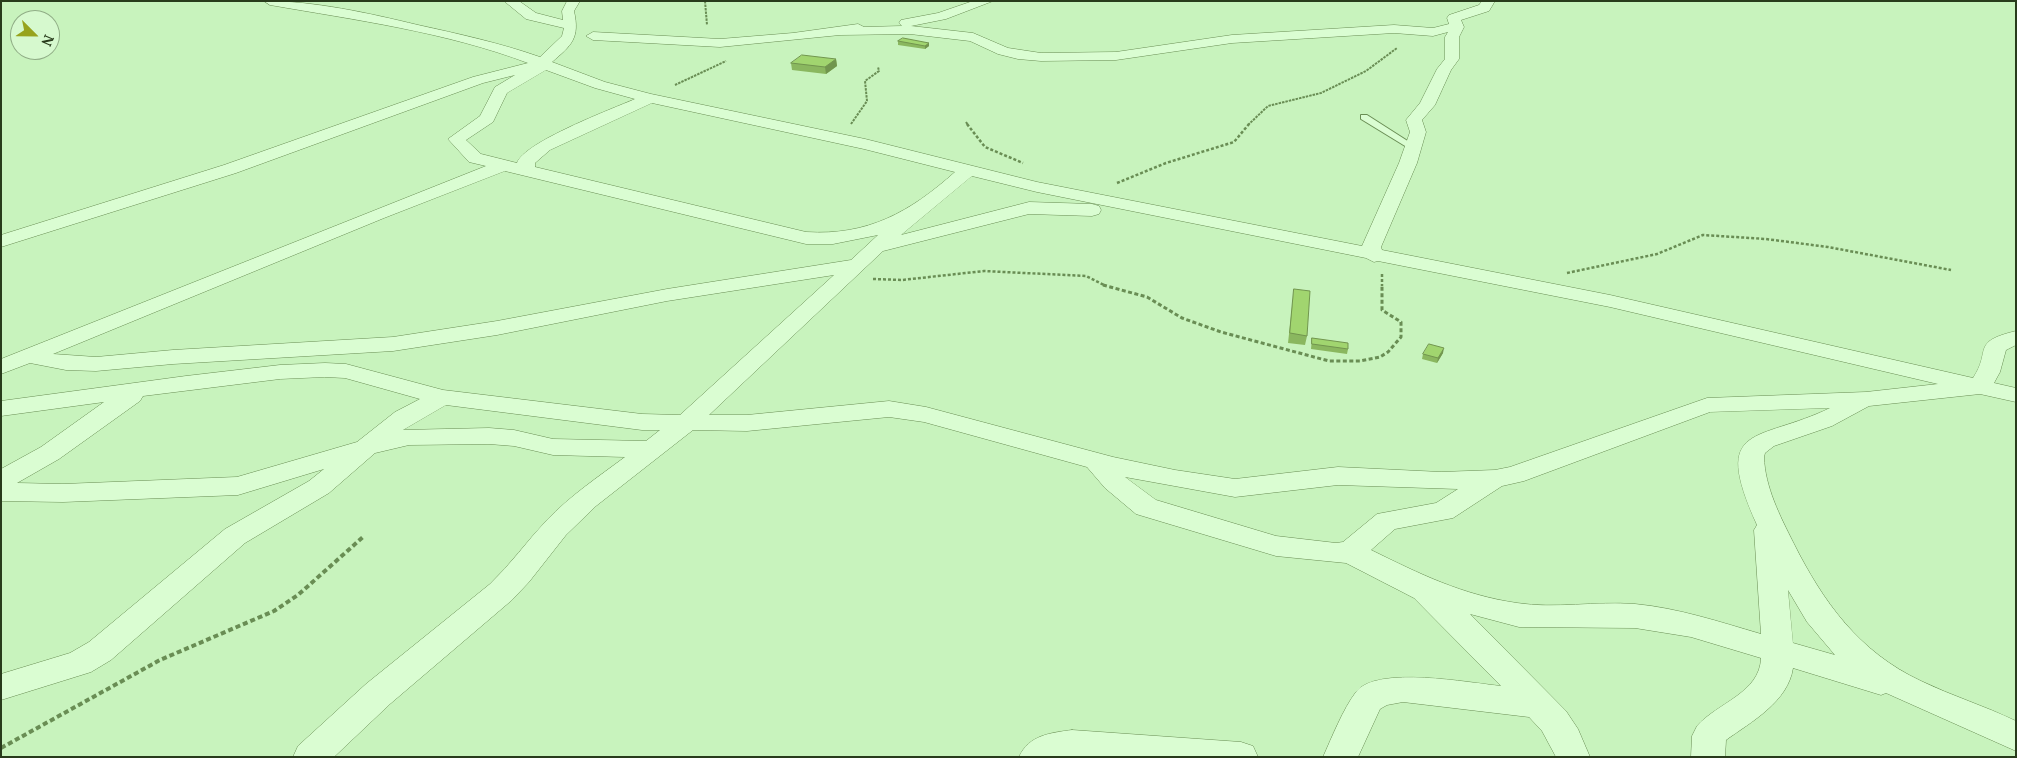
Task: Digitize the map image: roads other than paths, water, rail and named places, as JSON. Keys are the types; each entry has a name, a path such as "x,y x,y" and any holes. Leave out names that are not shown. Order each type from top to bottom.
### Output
{"street":[{"path":"270,1 389,22 446,35 507,50 542,65 600,85 650,98 864,144 1037,187 1374,256 1610,301 2016,395"},
{"path":"510,1 531,16 571,26"},
{"path":"574,1 568,11 571,26 569,37 559,49 542,65 500,90 487,119 456,139 475,158 814,239 836,238 863,232 910,216"},
{"path":"593,36 706,43 792,37 929,19 987,1"},
{"path":"1374,256 1371,249 1373,243 1408,163 1418,132 1414,120 1427,105 1444,68 1453,57 1452,44 1456,26 1455,18 1484,8 1489,1"},
{"path":"842,31 910,30 972,37 1003,51 1018,55 1041,57 1116,56 1178,49 1203,42 1394,29 1440,31 1456,26"},
{"path":"1,241 230,168 478,80 542,65"},
{"path":"526,170 526,161 544,146 650,98"},
{"path":"1,368 27,356 192,292 377,214 504,165"},
{"path":"310,757 378,694 501,592 520,574 556,528 586,499 686,423 910,216 969,169"},
{"path":"876,247 1029,208 1144,209"},
{"path":"27,356 66,363 96,364 173,357 393,344 497,328 667,295 849,271"},
{"path":"1979,387 1989,372 1992,350 1996,345 2016,338"},
{"path":"1,409 280,372 346,371 442,397 632,421 747,423 889,409 926,415 1096,461 1175,479 1235,488 1338,476 1441,481 1495,479 1553,463 1707,406 1866,399 1979,387"},
{"path":"1,481 50,453 111,408 141,390"},
{"path":"1,686 80,663 100,651 235,536 319,487 404,417 442,397"},
{"path":"1866,399 1823,421 1765,440 1757,446 1751,457 1757,495 1796,578 1832,634 1853,654 1908,690"},
{"path":"1,492 63,493 238,486 409,437 489,436 514,438 569,448 652,449"},
{"path":"1096,461 1114,482 1146,507 1276,546 1315,552 1350,552 1425,590 1494,610 1519,615 1635,616 1691,626 1908,690 1997,726 2016,737"},
{"path":"1350,552 1387,521 1443,511 1495,479"},
{"path":"1708,757 1709,736 1714,730 1763,693 1776,677 1779,651 1774,612 1767,516"},
{"path":"1425,590 1554,721 1566,739 1573,757"},
{"path":"1340,757 1368,700 1379,692 1403,689 1538,704"},
{"path":"1036,757 1049,748 1072,745 1241,757"}],"lane":[{"path":"1364,116 1413,147"}]}
